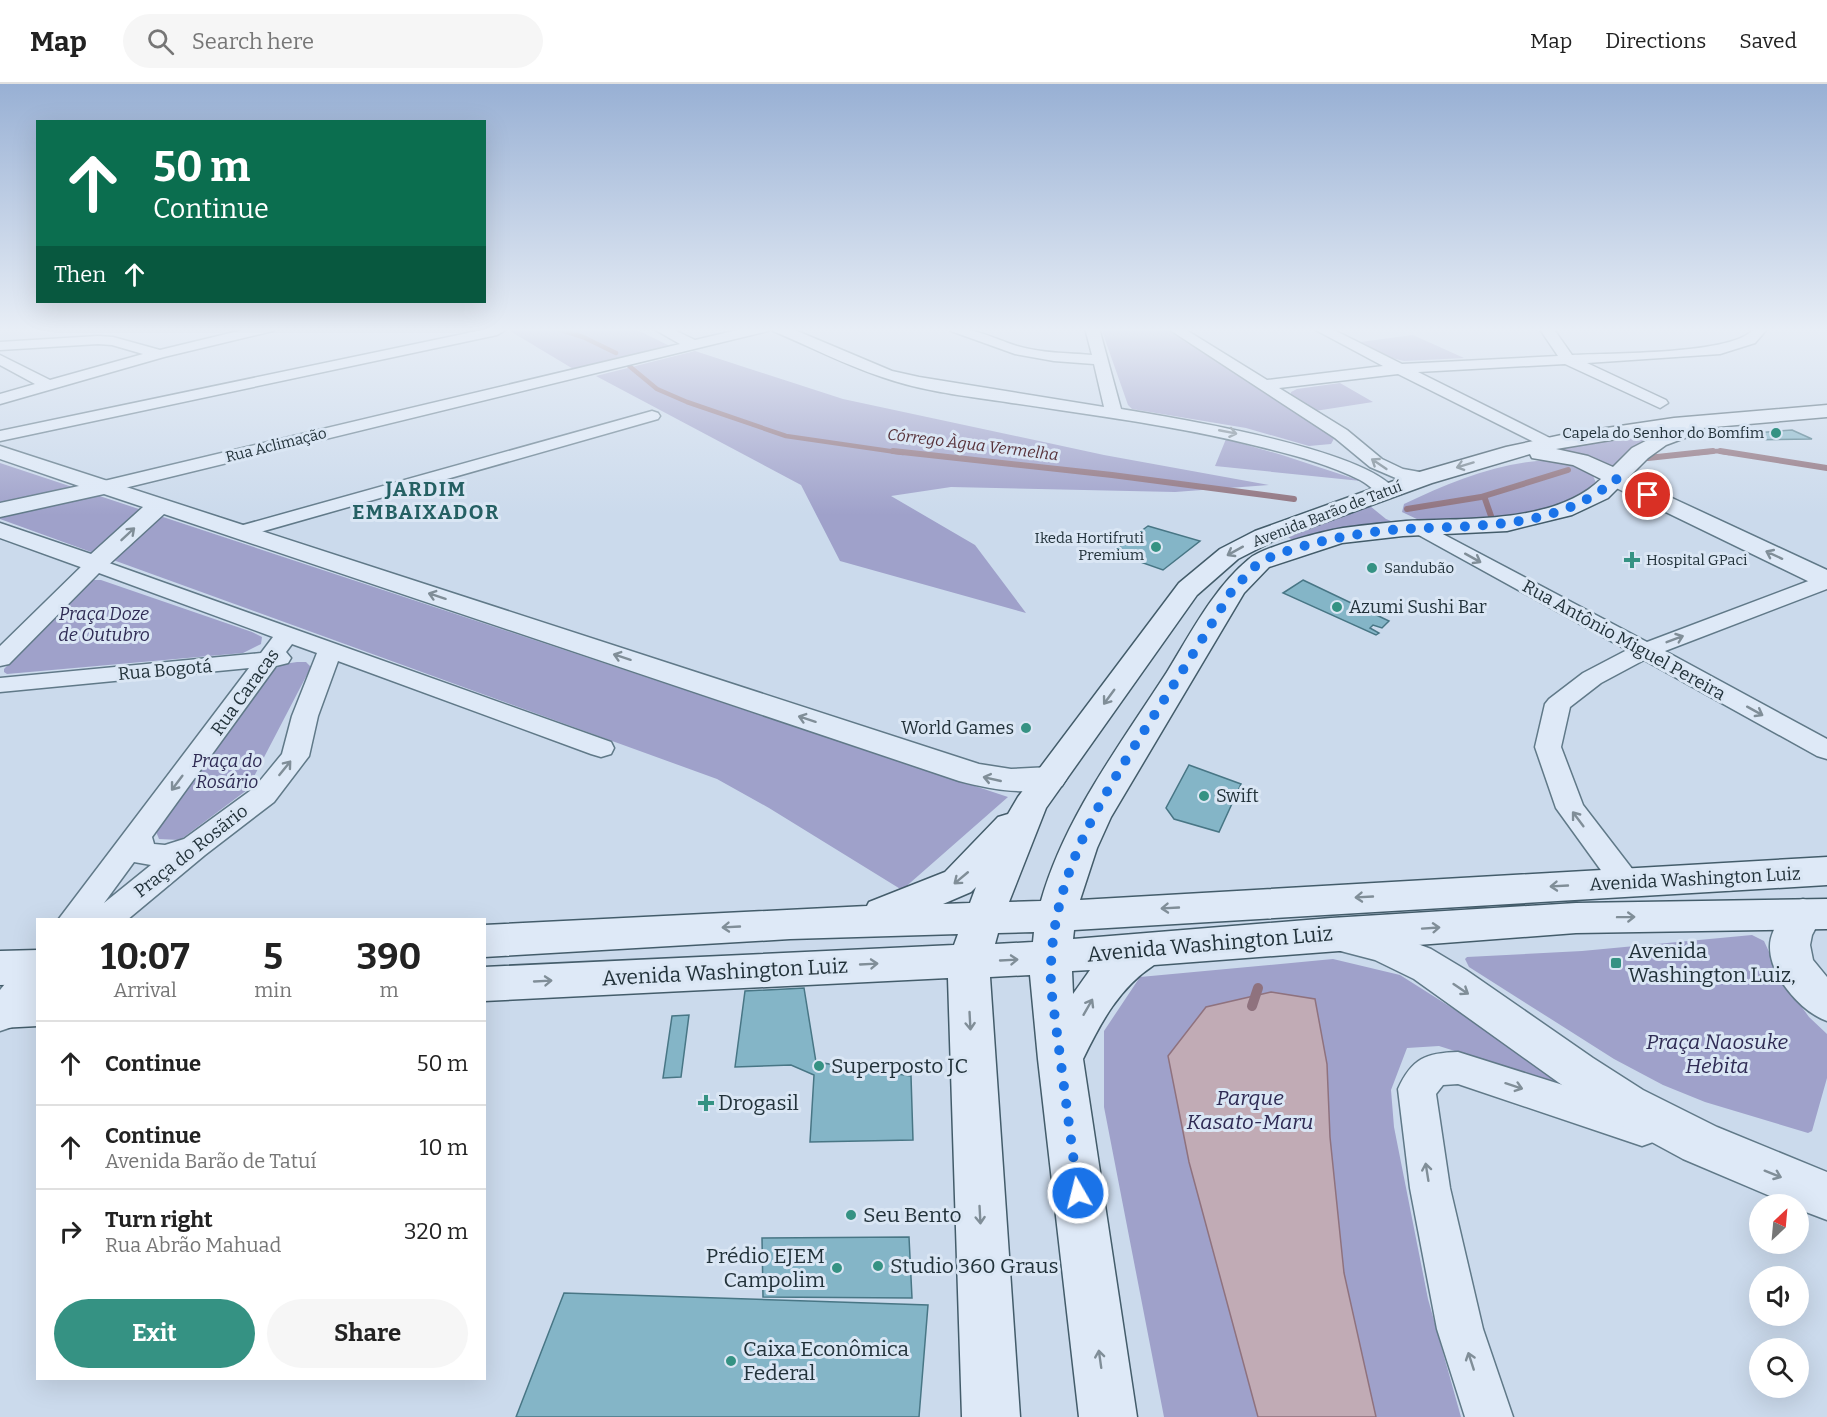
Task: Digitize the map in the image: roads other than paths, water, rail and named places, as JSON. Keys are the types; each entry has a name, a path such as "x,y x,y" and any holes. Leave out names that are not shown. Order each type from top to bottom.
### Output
{"main road":[{"name":"Avenida Barão de Tatuí","path":"968,962 984,918 1040,791 1188,589 1229,554 1264,536 1424,478 1506,453 1674,424 1827,411"},
{"name":"Avenida Barão de Tatuí","path":"1108,1417 1060,1059 1050,957 1063,886 1097,806 1233,589 1260,562 1304,546 1341,537 1507,524 1564,510 1600,493 1640,453 1659,441 1680,433 1827,421"},
{"path":"0,452 971,773 1001,781 1028,781 1040,791 958,882 862,921"},
{"path":"1506,453 1542,453 1580,459 1607,471 1616,479 1827,580"},
{"path":"0,510 104,487"},
{"path":"1388,492 1385,504 1388,512 1422,529"},
{"path":"0,530 95,564 161,504"},
{"name":"Avenida Washington Luiz","path":"486,941 862,921 1057,915 1827,872"},
{"path":"1815,914 1792,935 1792,957 1808,985 1827,1003"},
{"name":"Avenida Washington Luiz","path":"486,984 930,961 968,962 1576,918 1815,914"},
{"path":"1331,934 1373,943 1406,955 1430,969 1628,1106 1720,1152 1827,1196"},
{"path":"1060,1059 1106,978 1128,958 1143,950"},
{"path":"968,962 991,1417"},
{"path":"0,968 36,967"}],"street":[{"path":"0,399 30,390"},
{"path":"0,436 217,390"},
{"name":"Rua Aclimação","path":"104,487 506,390"},
{"path":"962,390 1224,431 1285,446 1359,472 1388,492"},
{"path":"1107,390 1114,414"},
{"path":"1273,390 1341,434 1387,470 1424,478"},
{"path":"1441,390 1548,444"},
{"path":"1633,390 1660,403"},
{"path":"243,531 652,416"},
{"path":"1285,446 1323,451 1333,450 1344,442 1341,434"},
{"name":"Rua Antônio Miguel Pereira","path":"1422,529 1827,750"},
{"path":"0,659 95,564 286,634 325,662"},
{"path":"1626,883 1570,808 1548,747 1558,704 1592,678 1644,651 1827,580"},
{"name":"Rua Caracas","path":"75,918 269,660 286,634"},
{"name":"Rua Bogotá","path":"0,685 269,660 373,666 601,748"},
{"name":"Praça do Rosãrio","path":"107,918 194,847 264,795 295,756 304,716 325,662"},
{"path":"137,835 141,853 165,856 194,847"},
{"path":"11,1011 36,970"},
{"path":"1489,1417 1460,1329 1430,1188 1417,1089 1425,1077 1434,1069 1458,1068 1720,1152"}],"waterway":[{"name":"Córrego Àgua Vermelha","path":"660,390 687,402 786,436 903,453"},
{"name":"Córrego Àgua Vermelha","path":"893,451 1112,475 1294,499"},
{"name":"Córrego Àgua Vermelha","path":"1648,458 1713,451"},
{"name":"Córrego Àgua Vermelha","path":"1698,453 1717,451 1729,453"},
{"name":"Córrego Àgua Vermelha","path":"1720,451 1827,468"},
{"name":"Córrego Àgua Vermelha","path":"1484,496 1568,470"},
{"name":"Córrego Àgua Vermelha","path":"1407,509 1484,496"},
{"path":"1484,496 1491,516"},
{"path":"1252,1006 1258,988"}],"place":[{"name":"Capela do Senhor do Bomfim","path":"1776,433"},
{"name":"Ikeda Hortifruti Premium","path":"1156,547"},
{"name":"Hospital GPaci","path":"1632,560"},
{"name":"Sandubão","path":"1372,568"},
{"name":"Azumi Sushi Bar","path":"1337,607"},
{"name":"World Games","path":"1026,728"},
{"name":"Swift","path":"1204,796"},
{"name":"Avenida Washington Luiz,","path":"1616,963"},
{"name":"Superposto JC","path":"819,1066"},
{"name":"Drogasil","path":"706,1103"},
{"name":"Seu Bento","path":"851,1215"},
{"name":"Studio 360 Graus","path":"878,1266"},
{"name":"Prédio EJEM Campolim","path":"837,1268"},
{"name":"Caixa Econômica Federal","path":"731,1361"}],"district":[{"name":"JARDIM EMBAIXADOR","path":"426,500"}],"park label":[{"name":"Praça Doze de Outubro","path":"104,624"},
{"name":"Praça do Rosário","path":"227,771"},
{"name":"Praça Naosuke Hebita","path":"1717,1054"},
{"name":"Parque Kasato-Maru","path":"1250,1110"}]}
